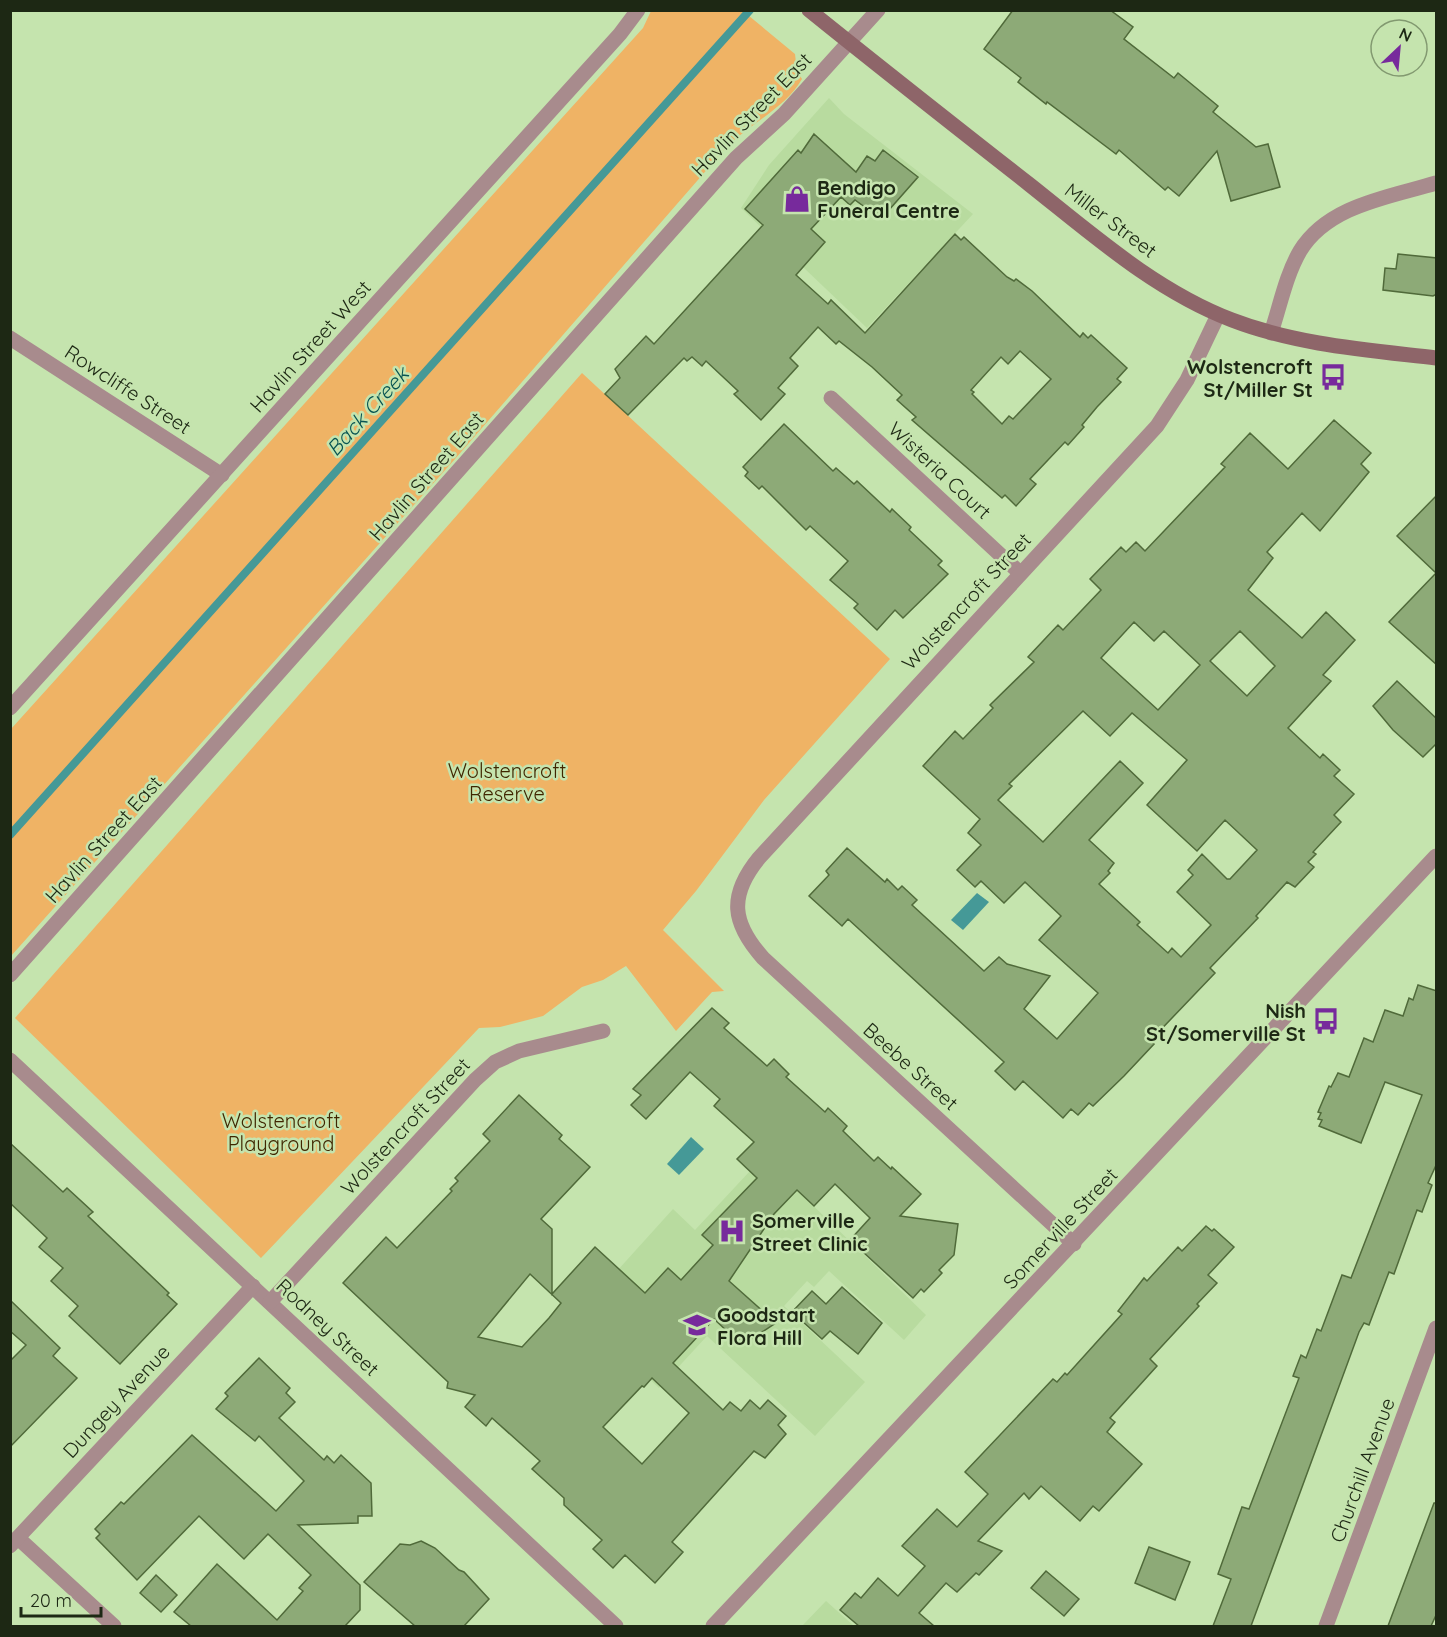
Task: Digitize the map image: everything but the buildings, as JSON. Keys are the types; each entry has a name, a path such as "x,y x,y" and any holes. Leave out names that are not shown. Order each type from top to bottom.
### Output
{"main road":[{"name":"Miller Street","path":"809,10 1127,260 1164,286 1218,315 1271,333 1338,346 1437,358"}],"street":[{"name":"Havlin Street West","path":"10,708 638,10"},
{"name":"Havlin Street East","path":"10,975 713,183 784,114 878,10"},
{"path":"1271,333 1292,268 1311,236 1327,223 1357,207 1437,183"},
{"name":"Wolstencroft Street","path":"737,908 743,884 759,858 1157,426 1187,380 1218,315"},
{"name":"Rowcliffe Street","path":"10,338 222,475"},
{"name":"Wisteria Court","path":"831,398 1020,573"},
{"name":"Somerville Street","path":"713,1626 1437,856"},
{"name":"Beebe Street","path":"737,908 744,935 764,958 1074,1244"},
{"name":"Wolstencroft Street","path":"270,1302 475,1080 495,1062 519,1051 603,1031"},
{"name":"Rodney Street","path":"10,1060 616,1626"},
{"name":"Dungey Avenue","path":"14,1542 253,1286"},
{"name":"Churchill Avenue","path":"1326,1626 1437,1328"},
{"path":"14,1542 114,1626"}],"shaded area":[{"path":"829,98 844,114 973,214 867,328 741,208 769,165"},
{"name":"Goodstart Flora Hill","path":"763,1157 926,1315 904,1340 829,1271 814,1287 807,1281 784,1306 865,1382 815,1436 707,1336 659,1388 579,1313 673,1209 695,1230"},
{"path":"826,1601 854,1626 802,1626"}],"green space":[{"path":"651,11 743,11 795,54 797,71 802,79 786,100 724,150 455,459 11,956 11,729 643,28"},
{"name":"Wolstencroft Reserve","path":"582,373 890,659 764,800 696,891 663,930 724,991 712,992 676,1031 626,966 603,980 582,987 543,1016 500,1027 479,1028 261,1258 15,1018"}],"water":[{"path":"977,893 989,902 963,930 951,920"},
{"path":"691,1137 704,1149 679,1175 667,1164"}],"waterway":[{"name":"Back Creek","path":"10,835 750,10"}],"place":[{"name":"Bendigo Funeral Centre","path":"797,199"},
{"name":"Wolstencroft St/Miller St","path":"1333,377"},
{"name":"Nish St/Somerville St","path":"1326,1021"},
{"name":"Somerville Street Clinic","path":"732,1231"},
{"name":"Goodstart Flora Hill","path":"697,1325"}],"park label":[{"name":"Wolstencroft Playground","path":"281,1132"}]}
